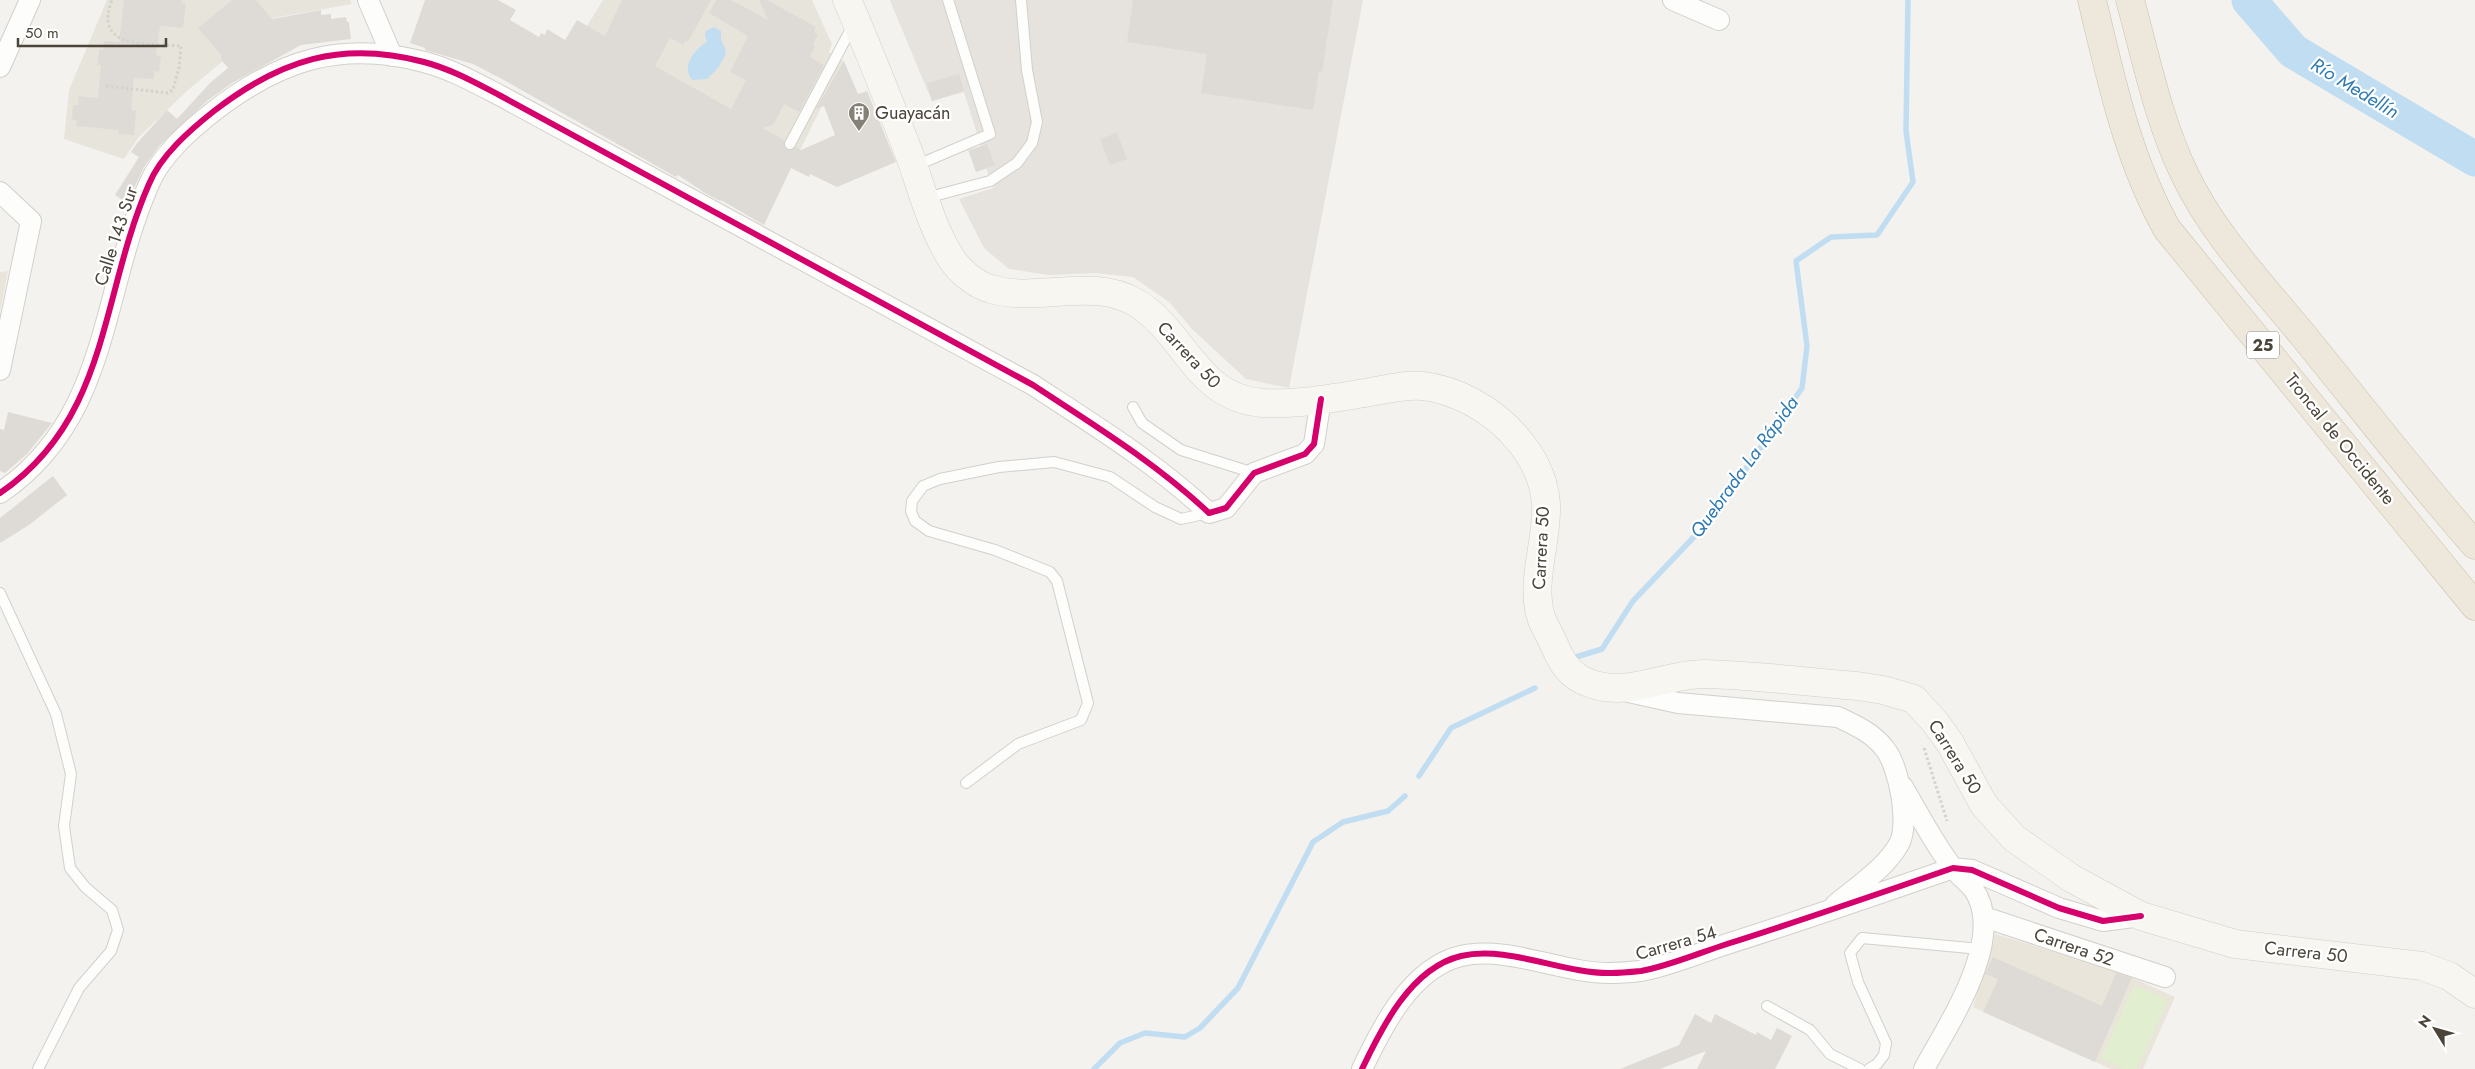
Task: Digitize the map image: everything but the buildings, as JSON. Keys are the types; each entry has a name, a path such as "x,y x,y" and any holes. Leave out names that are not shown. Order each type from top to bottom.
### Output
{"highway":[{"name":"Troncal de Occidente","path":"2092,0 2119,111 2132,151 2147,189 2167,229 2475,606"},
{"name":"Troncal de Occidente","path":"2130,0 2171,144 2184,174 2201,203 2252,273 2475,545"}],"main road":[{"name":"Carrera 50","path":"851,10 925,198 952,260 969,278 990,289 1016,292 1106,291 1135,302 1162,324 1216,388 1239,400 1266,403 1321,399 1420,385 1444,390 1472,402 1502,421 1519,440 1537,467 1546,503 1537,588 1541,619 1560,662 1582,680 1618,690 1699,674 1857,686 1883,690 1914,699 1935,722 1950,743 1984,805 2014,838 2070,878 2141,916 2235,944 2422,966 2449,976 2475,994"}],"street":[{"path":"0,67 30,0"},
{"path":"368,0 392,56"},
{"path":"1673,0 1719,20"},
{"name":"Calle 143 Sur","path":"0,493 19,479 43,456 82,397 99,352 118,274 137,211 150,181 170,152 197,124 227,101 286,67 314,57 367,52 425,62 493,92 925,325 1033,385 1114,438 1182,487 1209,513"},
{"path":"0,192 31,221 0,370"},
{"path":"1209,513 1226,508 1254,473 1304,454 1314,444 1321,399"},
{"name":"Carrera 54","path":"1618,690 1678,703 1838,717 1862,728 1886,749 1901,784 1904,812 1900,843 1884,863 1826,913"},
{"path":"1901,784 1953,868 1974,891 1984,917 1980,949 1964,998 1924,1069"},
{"path":"1953,868 1972,870 2059,908 2103,921 2141,916"},
{"name":"Carrera 54","path":"1362,1069 1379,1034 1415,983 1436,967 1461,956 1487,955 1519,958 1610,973 1643,970 1826,913 1953,868"},
{"name":"Carrera 52","path":"1984,917 2165,978"}],"lane":[{"path":"914,166 990,134 948,0"},
{"path":"925,198 990,180 1017,163 1032,143 1037,122 1027,70 1021,0"},
{"path":"790,144 851,10"},
{"path":"1133,407 1142,423 1181,450 1254,473"},
{"path":"966,783 1018,744 1081,720 1088,703 1062,594 1050,572 995,550 929,531 915,521 911,510 912,501 923,486 940,479 999,467 1054,462 1110,477 1155,507 1181,519 1209,513"},
{"path":"0,593 56,714 71,774 64,826 70,868 85,887 112,910 118,930 111,951 79,988 38,1069"},
{"path":"1869,1069 1877,1064 1884,1055 1886,1043 1858,982 1850,954 1855,945 1862,938 1980,949"},
{"path":"1766,1006 1810,1030 1830,1054 1860,1069"}],"path":[{"path":"106,86 168,93 173,90 181,59 181,46 122,40 112,34 108,29 106,21 112,0"},
{"path":"1919,740 1924,747 1949,828"}],"shaded area":[{"path":"107,0 350,0 352,4 273,18 259,27 220,58 223,61 188,90 138,138 124,159 64,139 69,90"},
{"path":"603,0 812,0 832,44 829,52 844,61 774,203 587,26"},
{"path":"890,0 1363,0 1289,388 1246,379 1192,329 1169,302 1133,277 1095,273 1049,275 1009,269 984,248 959,199 993,188 986,168 976,172 968,150 981,146 964,92 932,101"},
{"path":"890,0 958,0 1001,139 981,146 964,91 932,101"},
{"path":"8,271 0,312 0,272"},
{"path":"1995,934 2117,971 2175,997 2143,1069 2111,1069 1973,1007"}],"green space":[{"path":"2134,985 2168,1000 2137,1069 2124,1069 2101,1059"}],"water":[{"path":"714,27 721,31 721,40 726,50 725,56 718,68 707,79 692,80 688,69 691,58 707,42 706,31"}],"waterway":[{"name":"Quebrada La Rápida","path":"1573,658 1602,649 1633,601 1711,519 1802,388 1807,346 1796,261 1831,237 1877,235 1913,182 1906,131 1908,0"},
{"name":"Río Medellín","path":"2249,0 2293,51 2475,159"},
{"name":"Quebrada La Rápida","path":"1419,776 1451,728 1535,688"},
{"name":"Quebrada La Rápida","path":"1094,1069 1120,1043 1145,1033 1185,1037 1200,1028 1238,988 1313,842 1343,822 1388,811 1405,796"}],"cycle path":[{"path":"0,493 36,463 63,429 83,392 97,352 133,226 149,184 161,163 195,126 239,93 288,67 338,54 365,53 394,56 434,65 473,81 1033,385 1146,461 1209,513 1226,508 1254,473 1305,454 1314,444 1321,399"},
{"path":"1362,1069 1389,1018 1413,986 1427,973 1443,963 1461,956 1498,954 1593,972 1641,971 1673,963 1953,868 1972,870 2059,908 2103,921 2141,916"}],"place":[{"name":"Guayacán","path":"859,132"}]}
